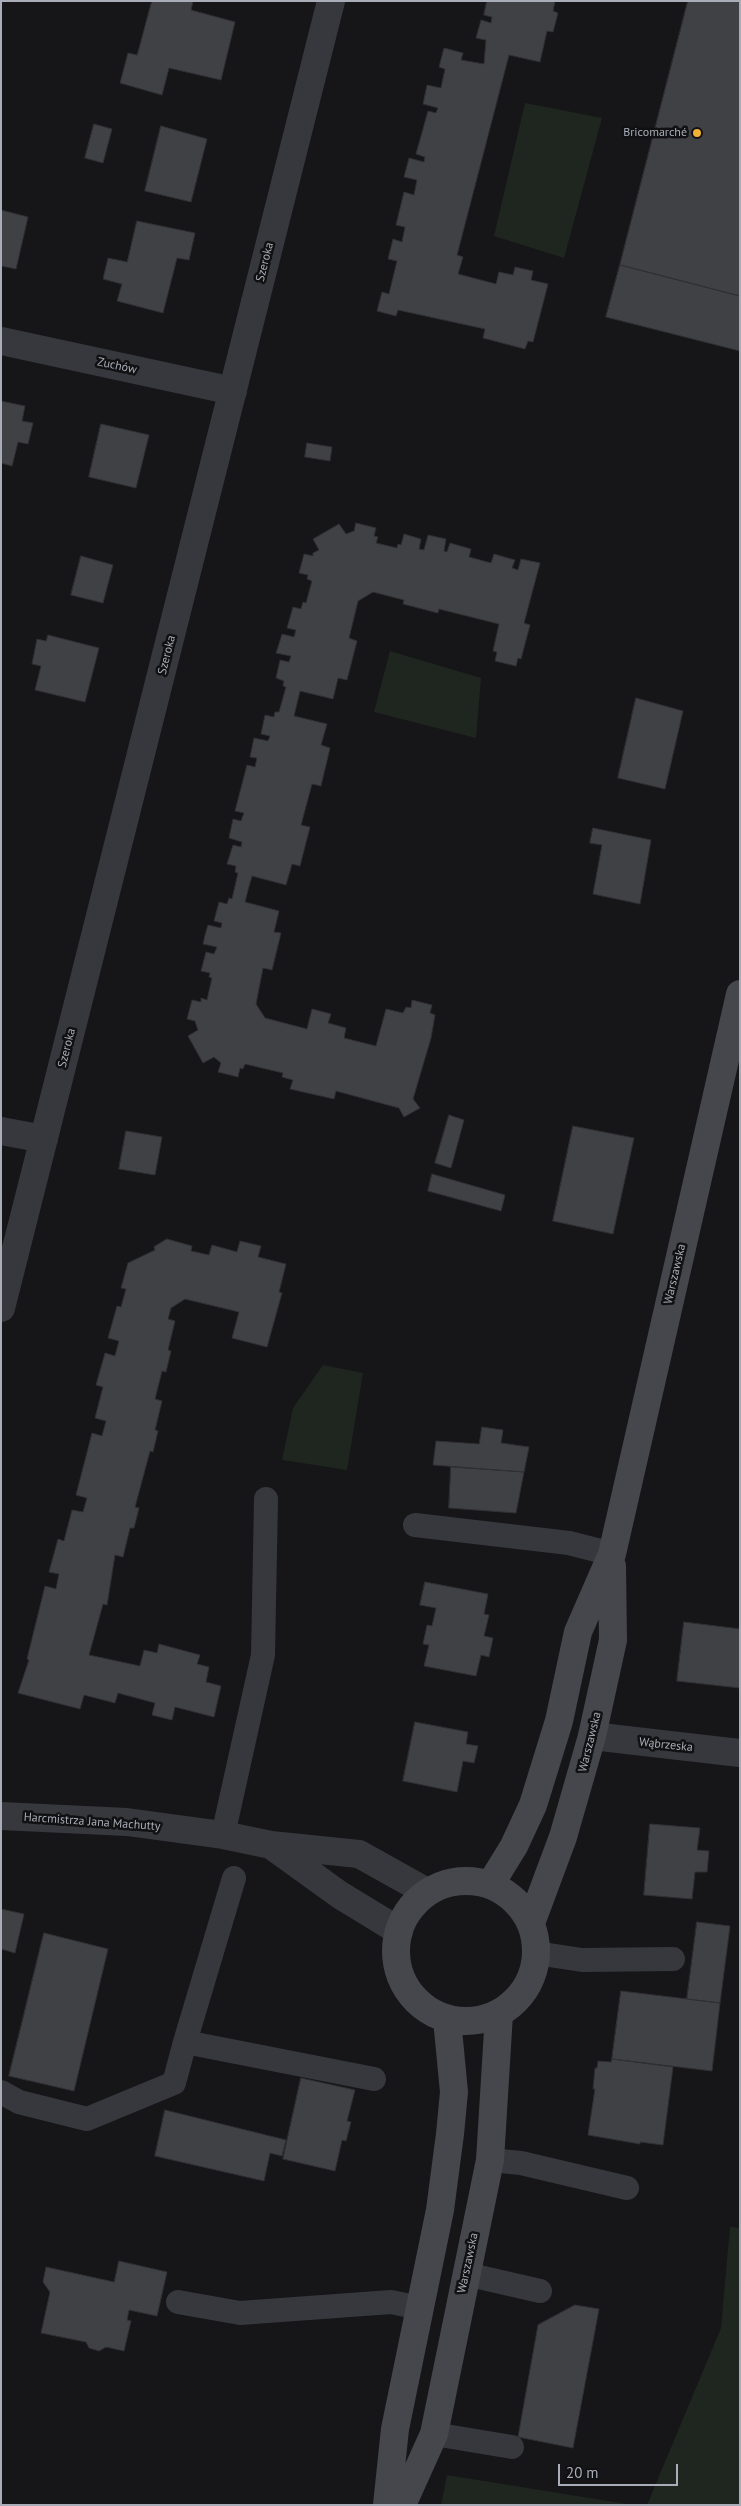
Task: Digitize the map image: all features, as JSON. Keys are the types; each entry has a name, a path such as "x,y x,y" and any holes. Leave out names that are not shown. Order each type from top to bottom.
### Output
{"main road":[{"name":"Warszawska","path":"490,1885 514,1846 533,1805 559,1721 578,1632 612,1554 740,994"},
{"name":"Warszawska","path":"531,1923 563,1837 592,1736 613,1640 612,1554"},
{"path":"469,1881 490,1885 507,1894 521,1906 531,1923 536,1953 532,1977 519,1998 499,2014 474,2021 447,2019 422,2006 404,1985 396,1959 399,1931 410,1909 428,1892 447,1883 469,1881"},
{"name":"Warszawska","path":"402,2505 434,2434 490,2160 499,2014"},
{"path":"387,2505 394,2429 440,2210 454,2092 447,2019"}],"street":[{"name":"Szeroka","path":"1,1308 331,1"},
{"name":"Zuchów","path":"1,341 233,391"},
{"path":"1,1131 44,1139"},
{"name":"Wąbrzeska","path":"592,1736 740,1753"},
{"name":"Harcmistrza Jana Machutty","path":"1,1816 127,1822 223,1835 271,1845 359,1854 428,1892"},
{"name":"Harcmistrza Jana Machutty","path":"271,1845 340,1895 399,1931"}],"lane":[{"path":"223,1835 263,1655 266,1499"},
{"path":"416,1525 569,1543 612,1554"},
{"path":"1,2092 19,2102 87,2119 174,2083 234,1878"},
{"path":"536,1953 582,1960 673,1959"},
{"path":"185,2042 374,2079"},
{"path":"490,2160 521,2163 627,2188"},
{"path":"466,2274 540,2291"},
{"path":"178,2302 240,2313 390,2302 420,2308"},
{"path":"434,2434 512,2447"}],"shaded area":[{"path":"525,103 602,118 564,258 494,236"},
{"path":"390,651 481,678 476,738 374,712"},
{"path":"323,1365 363,1373 347,1470 282,1460 293,1408"},
{"path":"730,2227 740,2228 740,2505 647,2505 721,2328"},
{"path":"447,2475 633,2505 441,2505"}],"building":[{"path":"152,1 193,1 191,10 235,22 221,80 169,68 162,95 120,83 128,53 137,55"},
{"path":"487,1 555,1 553,11 558,13 553,32 547,31 540,62 509,55 457,255 463,257 458,274 496,284 499,272 513,275 515,267 533,271 531,280 548,284 533,342 528,341 525,349 483,338 485,329 398,310 396,316 377,311 382,292 389,294 397,261 388,259 393,239 402,242 405,227 396,225 404,192 414,195 417,180 404,177 409,158 424,162 425,157 416,154 428,111 436,113 438,108 423,104 427,85 441,88 445,69 439,67 444,48 463,53 461,60 484,64 486,40 476,38 481,20 491,23 492,17 484,15"},
{"name":"Bricomarché","path":"688,1 740,1 740,296 620,265"},
{"path":"94,124 112,129 103,163 85,158"},
{"path":"161,126 207,139 191,202 145,191"},
{"path":"1,210 28,217 16,269 1,266"},
{"path":"137,221 195,233 189,260 177,258 163,313 117,301 122,284 103,279 108,258 127,262"},
{"path":"620,265 740,296 740,351 606,317"},
{"path":"1,401 25,406 22,421 33,423 28,444 18,442 12,466 1,463"},
{"path":"101,424 149,435 136,488 89,477"},
{"path":"307,443 332,447 330,461 305,457"},
{"path":"356,523 376,528 374,536 378,537 376,543 397,548 398,544 401,545 404,534 421,539 419,549 424,550 428,535 446,539 444,551 447,552 450,543 471,549 469,557 491,563 494,554 515,560 512,568 518,570 521,559 540,563 524,623 530,625 521,659 518,658 516,666 495,661 497,652 493,651 499,624 439,609 438,613 403,604 404,600 373,592 358,601 349,638 357,641 347,680 338,678 333,699 300,691 294,716 327,724 321,745 330,748 321,786 312,784 301,825 310,827 300,866 292,864 286,885 252,876 245,902 279,911 274,932 281,933 272,970 263,968 256,1004 265,1018 307,1029 312,1009 331,1014 328,1023 346,1028 344,1038 376,1046 386,1009 403,1013 406,1007 411,1008 412,1000 432,1005 430,1013 435,1015 431,1038 413,1099 420,1108 404,1117 399,1108 336,1091 334,1099 290,1089 293,1080 282,1077 283,1073 245,1064 243,1069 240,1068 238,1077 218,1072 221,1063 214,1057 203,1063 188,1036 198,1030 195,1021 187,1019 192,1000 201,1002 201,998 207,1000 212,978 209,977 210,973 201,971 206,952 214,954 217,947 203,944 208,925 221,928 222,923 214,921 219,902 227,904 229,898 232,899 238,873 235,872 236,866 227,864 233,845 241,847 242,842 229,838 233,819 241,821 244,813 235,811 247,765 255,767 257,758 250,757 254,738 268,741 270,736 261,734 265,715 274,717 275,712 279,712 286,687 283,686 284,681 276,678 280,660 289,662 291,656 276,653 282,634 294,637 296,630 287,628 293,607 301,609 303,602 306,603 312,581 307,579 308,575 299,573 304,554 313,556 313,553 319,550 313,539 339,524 346,534 354,531"},
{"path":"81,556 113,565 103,603 71,595"},
{"path":"48,635 99,648 85,702 35,690 41,666 32,664 37,639 46,641"},
{"path":"636,698 683,711 665,789 618,778"},
{"path":"593,828 651,840 640,904 593,894 602,845 590,843"},
{"path":"449,1115 464,1120 451,1168 435,1163"},
{"path":"573,1126 634,1138 613,1234 553,1221"},
{"path":"126,1131 162,1137 155,1175 119,1169"},
{"path":"432,1174 505,1195 501,1211 428,1191"},
{"path":"167,1239 192,1246 191,1251 209,1255 212,1245 237,1252 240,1241 261,1246 258,1257 286,1264 279,1292 282,1293 267,1347 232,1338 239,1312 185,1299 171,1308 168,1319 175,1321 168,1350 171,1351 166,1372 162,1371 155,1399 162,1401 155,1430 158,1431 153,1452 150,1451 135,1507 139,1508 134,1528 130,1528 123,1557 115,1555 107,1605 103,1604 89,1655 140,1666 144,1650 157,1653 159,1644 200,1655 197,1664 209,1667 206,1682 221,1686 214,1717 175,1707 172,1720 152,1715 155,1703 118,1693 115,1703 84,1695 80,1709 18,1693 29,1660 27,1659 45,1586 56,1589 59,1574 49,1572 58,1539 64,1541 72,1510 83,1512 87,1498 76,1495 92,1433 102,1436 106,1421 95,1418 103,1387 96,1385 105,1353 115,1356 119,1341 108,1338 117,1306 121,1307 126,1289 121,1288 128,1263 155,1250 154,1247"},
{"path":"482,1427 503,1430 501,1443 529,1447 524,1472 433,1465 436,1441 479,1444"},
{"path":"451,1467 524,1472 516,1513 449,1508"},
{"path":"425,1582 488,1594 484,1614 489,1615 484,1636 493,1638 489,1657 481,1655 476,1676 424,1666 429,1645 423,1644 427,1625 432,1626 436,1608 420,1605"},
{"path":"684,1622 740,1629 740,1688 677,1681"},
{"path":"415,1722 468,1732 466,1744 478,1746 474,1763 463,1761 457,1792 403,1781"},
{"path":"650,1824 700,1828 697,1850 709,1851 707,1872 695,1872 692,1899 644,1895"},
{"path":"1,1909 24,1914 15,1953 1,1949"},
{"path":"697,1922 730,1926 720,2003 687,1999"},
{"path":"44,1933 108,1949 74,2091 9,2076"},
{"path":"621,1991 720,2003 712,2071 612,2059"},
{"path":"612,2059 673,2067 663,2145 640,2142 640,2144 588,2135 595,2089 593,2089 595,2068 597,2068 598,2061 611,2062"},
{"path":"301,2078 355,2090 347,2121 351,2122 346,2141 342,2140 335,2171 283,2159"},
{"path":"165,2110 286,2140 282,2156 270,2153 264,2181 155,2156"},
{"path":"119,2261 167,2272 157,2316 129,2310 127,2320 131,2321 124,2351 106,2347 99,2351 89,2348 86,2342 41,2333 50,2292 43,2282 46,2267 114,2282"},
{"path":"575,2305 599,2309 573,2448 518,2437 538,2325"}],"place":[{"name":"Bricomarché","path":"697,133"}]}
